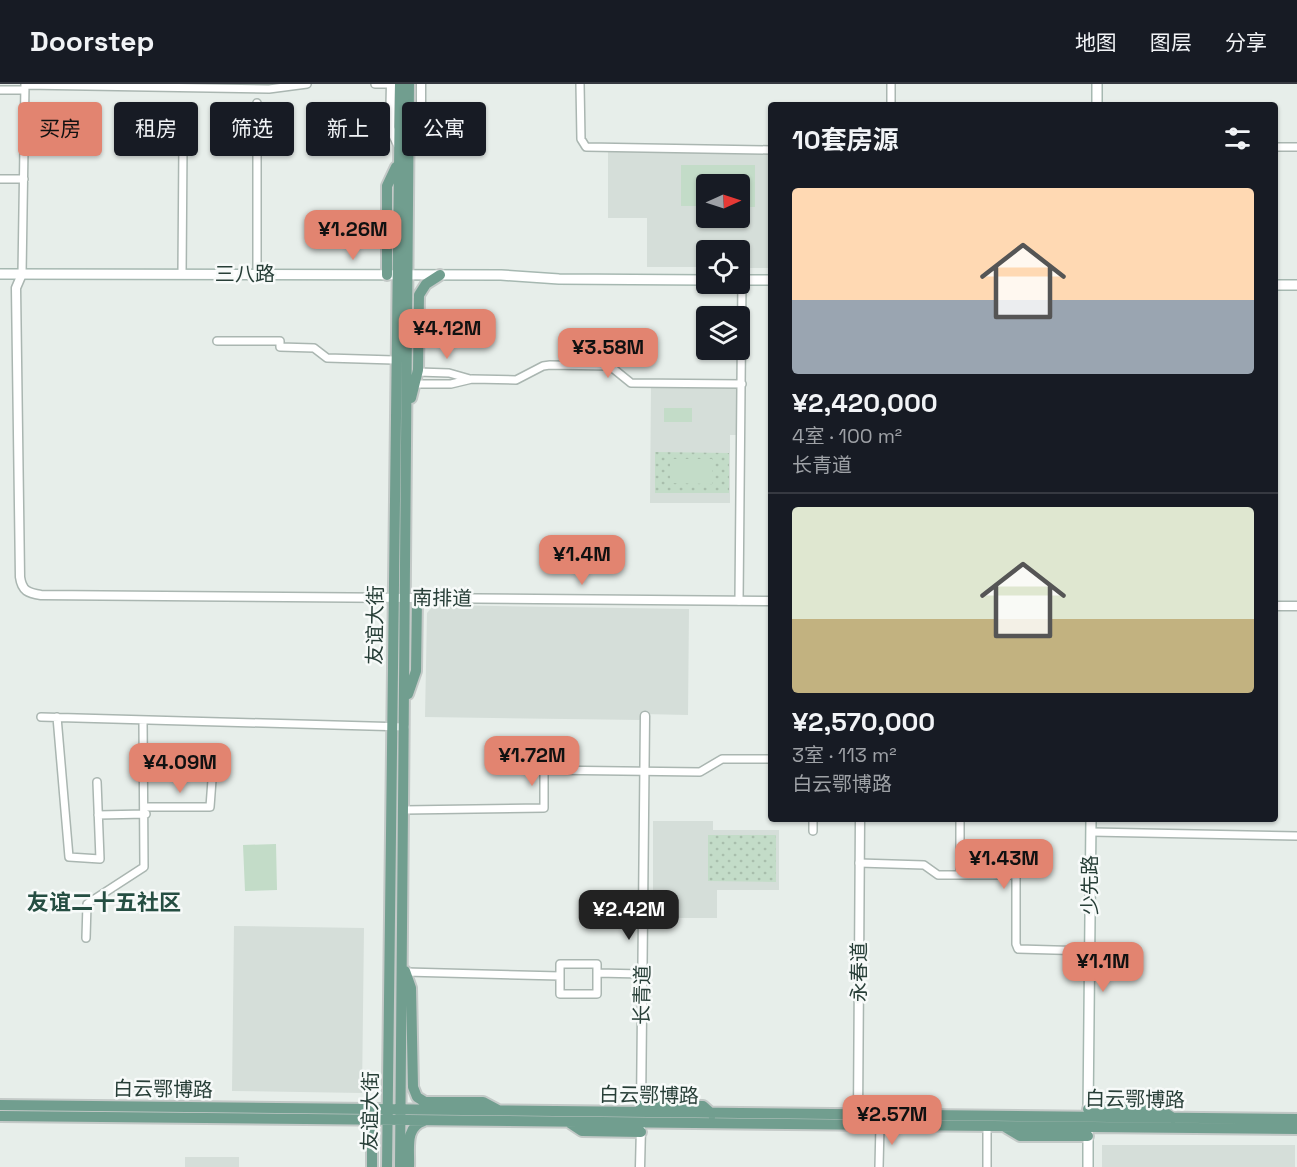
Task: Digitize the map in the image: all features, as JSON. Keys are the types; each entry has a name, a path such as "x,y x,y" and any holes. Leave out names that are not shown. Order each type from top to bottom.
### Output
{"main road":[{"name":"友谊大街","path":"387,1167 394,597 392,275 400,84"},
{"name":"友谊大街","path":"409,84 409,102"},
{"path":"1097,84 1097,102"},
{"name":"友谊大街","path":"400,1167 404,968 405,703 412,597 408,409 410,156"},
{"name":"三八路","path":"0,274 440,275 696,280"},
{"path":"408,409 418,372 419,295 426,284 440,275"},
{"path":"750,280 768,280"},
{"path":"1278,285 1297,285"},
{"name":"少先路","path":"1088,1167 1091,822"},
{"path":"404,968 411,988 413,1087 417,1097 425,1102 483,1102 501,1111"},
{"name":"白云鄂博路","path":"0,1105 388,1115 501,1111 641,1118 1088,1123 1297,1130"},
{"name":"白云鄂博路","path":"401,1115 424,1121 570,1123 582,1131 703,1106 712,1114 858,1120 880,1125 1005,1127 1020,1136 1161,1110 1173,1118 1297,1119"},
{"name":"白云鄂博路","path":"0,1116 365,1120 388,1115"},
{"path":"365,1120 372,1133 372,1167"},
{"path":"410,1167 411,1130 414,1125 424,1121"}],"street":[{"path":"0,90 25,86 269,89 307,84"},
{"path":"375,84 391,84 390,128 398,146"},
{"path":"421,84 421,102"},
{"path":"580,84 580,139 586,147 768,150"},
{"path":"891,84 891,102"},
{"path":"22,274 25,86"},
{"path":"1278,147 1297,147"},
{"path":"182,274 183,156"},
{"path":"257,156 257,274"},
{"path":"0,178 24,179"},
{"name":"南排道","path":"22,274 16,288 20,577 24,590 41,595 768,601"},
{"path":"739,601 741,294"},
{"path":"217,341 280,341 280,347 314,348 327,358 394,360"},
{"path":"415,384 516,380 546,366 610,366 631,383 742,384"},
{"path":"418,372 449,373 472,380"},
{"path":"1278,606 1297,606"},
{"name":"长青道","path":"640,1167 645,716"},
{"path":"41,717 405,728"},
{"path":"57,717 69,857 100,860 97,782"},
{"path":"86,938 87,904 144,867 146,810 143,721"},
{"path":"404,810 544,808 544,770 700,772 722,759 768,759"},
{"path":"98,815 210,807 212,780"},
{"path":"813,822 813,831"},
{"name":"永春道","path":"858,1120 860,822"},
{"path":"960,822 960,875"},
{"path":"1091,832 1297,836"},
{"path":"859,863 920,865 928,867 935,874 1016,875 1016,944 1018,949 1090,951"},
{"path":"560,964 597,964 597,994 560,994 560,976 560,964"},
{"path":"404,968 560,976"},
{"path":"597,973 642,974"},
{"path":"879,1167 880,1125"},
{"path":"987,1126 987,1167"}],"shaded area":[{"path":"608,150 768,152 768,268 750,268 750,240 696,240 696,267 647,267 647,218 608,218"},
{"path":"651,386 736,387 736,435 730,435 730,503 650,503"},
{"path":"434,605 689,609 688,715 643,714 642,720 425,717 427,613"},
{"path":"653,821 713,821 713,830 779,830 779,890 717,890 717,918 653,918"},
{"path":"234,926 364,928 362,1093 232,1091"},
{"path":"1102,1145 1295,1145 1295,1167 1102,1167"},
{"path":"185,1157 239,1157 239,1167 185,1167"}],"green space":[{"path":"681,165 755,165 755,207 750,207 750,174 696,174 696,206 681,206"},
{"path":"664,408 692,408 692,422 664,422"},
{"path":"655,452 729,453 729,493 655,493"},
{"path":"670,459 712,459 712,484 670,483"},
{"path":"708,835 776,835 776,882 708,881"},
{"path":"276,844 277,890 245,891 243,845"}],"district":[{"name":"友谊二十五社区","path":"104,902"}]}
